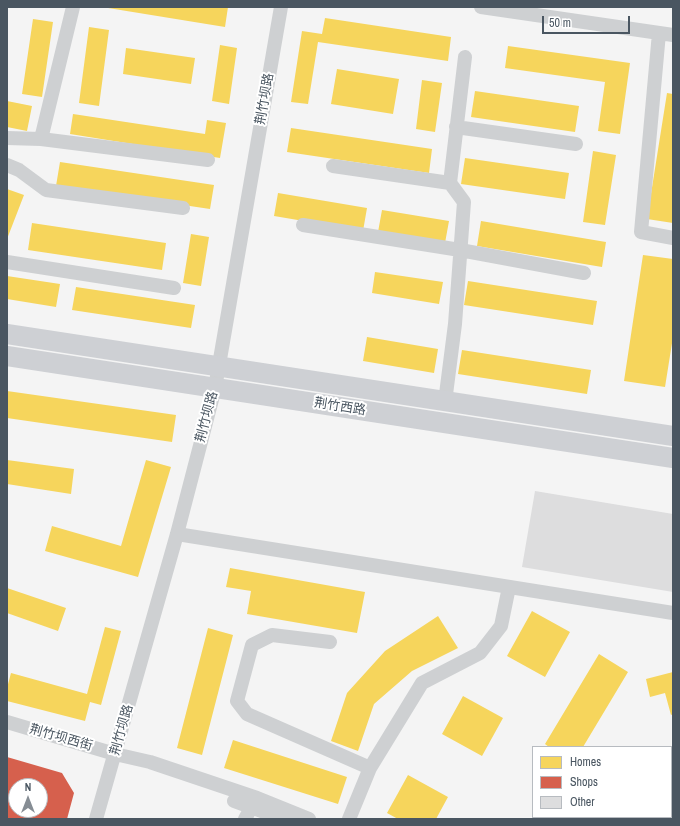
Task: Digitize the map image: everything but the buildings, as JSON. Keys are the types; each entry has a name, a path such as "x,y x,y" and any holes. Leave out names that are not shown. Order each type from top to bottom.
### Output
{"main road":[{"name":"荆竹西路","path":"7,334 673,436"},
{"name":"荆竹西路","path":"7,356 673,458"}],"street":[{"path":"41,139 73,7"},
{"name":"荆竹坝路","path":"96,819 177,534 215,388 281,7"},
{"path":"481,7 666,34 642,232 673,238"},
{"path":"445,402 456,324 464,202 450,183 465,57"},
{"path":"456,127 576,144"},
{"path":"7,138 41,139 208,160"},
{"path":"7,165 19,170 46,190 183,208"},
{"path":"333,166 450,183"},
{"path":"303,225 460,250 584,273"},
{"path":"7,262 174,288"},
{"path":"177,534 673,613"},
{"path":"349,819 370,768 422,683 480,653 501,626 509,587"},
{"path":"330,642 272,636 252,644 237,701 247,714 370,768"},
{"name":"荆竹坝西街","path":"7,722 115,754"},
{"path":"115,754 150,772 252,806 283,819"},
{"path":"115,754 150,762 250,795 309,819"},
{"path":"245,819 252,806"}]}
